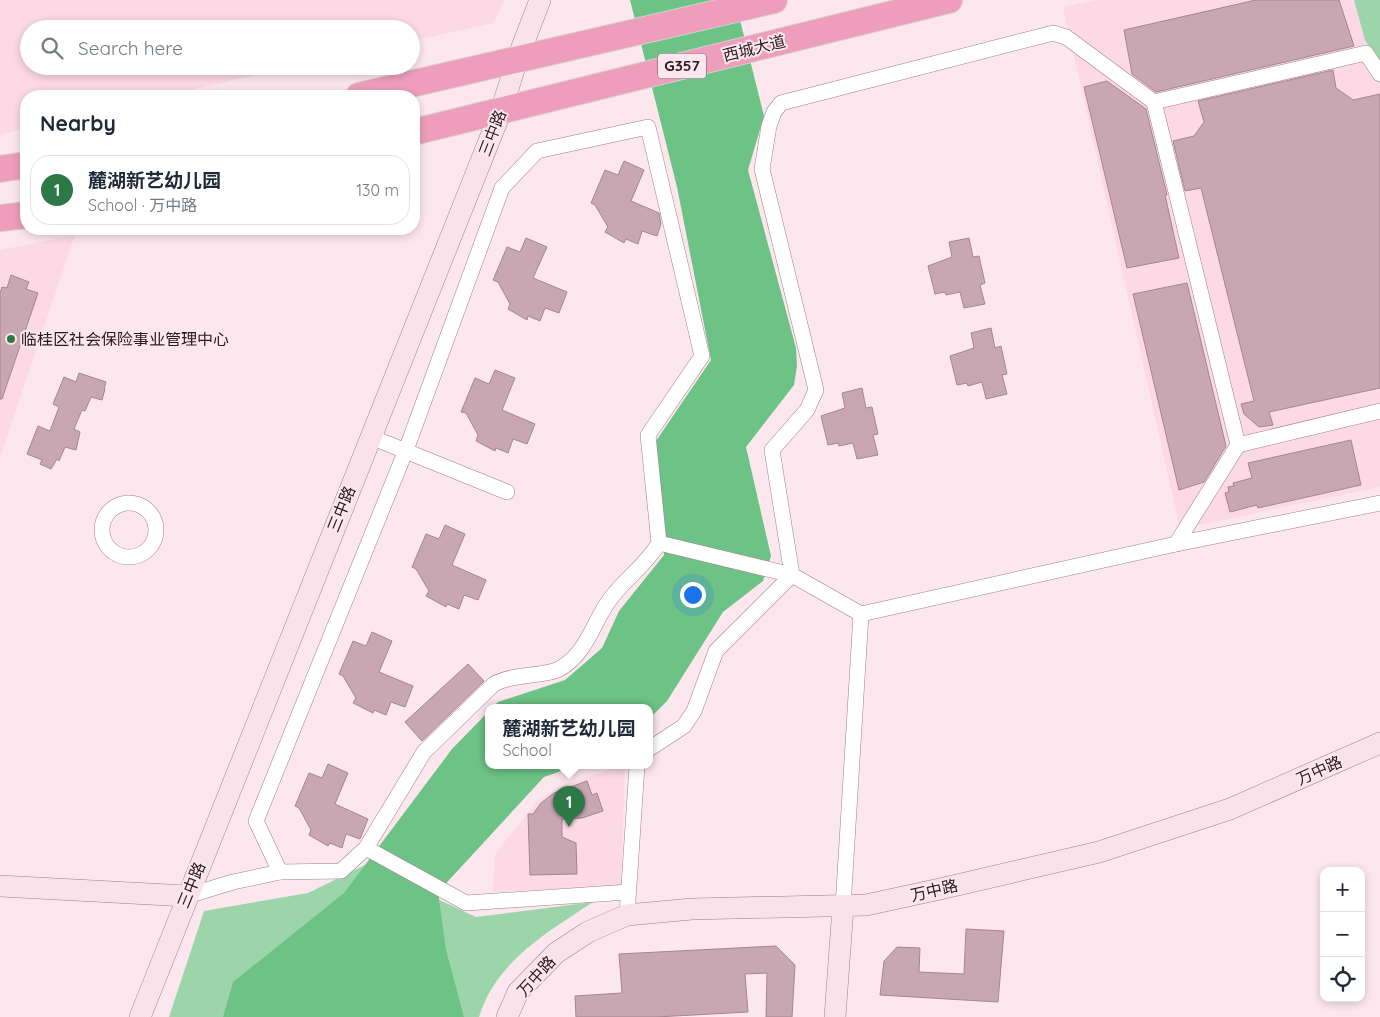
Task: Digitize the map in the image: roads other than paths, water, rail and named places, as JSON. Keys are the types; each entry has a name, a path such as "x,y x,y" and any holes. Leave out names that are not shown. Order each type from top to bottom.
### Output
{"highway":[{"path":"385,90 774,0"},
{"name":"西城大道","path":"420,131 949,0"},
{"path":"0,169 20,166"},
{"path":"0,218 20,216"}],"street":[{"name":"三中路","path":"140,1017 501,111 517,60 540,0"},
{"path":"792,575 772,450 806,410 816,390 762,169 768,126 774,112 781,103 1053,33 1066,37 1154,102 1238,445"},
{"path":"1154,102 1366,53 1380,74"},
{"path":"0,886 187,896 233,882 280,872 341,872 366,848 424,752 494,684 504,679 559,669 582,650 611,598 651,557 659,543 648,434 702,356 648,127 537,151 502,188 406,450 256,821 280,872"},
{"path":"1176,544 1238,445 1380,412"},
{"path":"371,437 507,492"},
{"path":"659,543 792,575 861,614 1176,544 1380,503"},
{"path":"653,746 684,726 694,710 716,651 792,575"},
{"path":"835,1017 861,614"},
{"name":"万中路","path":"507,1017 518,992 556,953 588,932 627,915 692,909 866,905 1099,852 1230,809 1380,743"},
{"path":"627,915 637,769"},
{"path":"366,848 466,902 628,892"}],"place":[{"name":"临桂区社会保险事业管理中心","path":"11,339"},
{"name":"麓湖新艺幼儿园","path":"569,827"}]}
